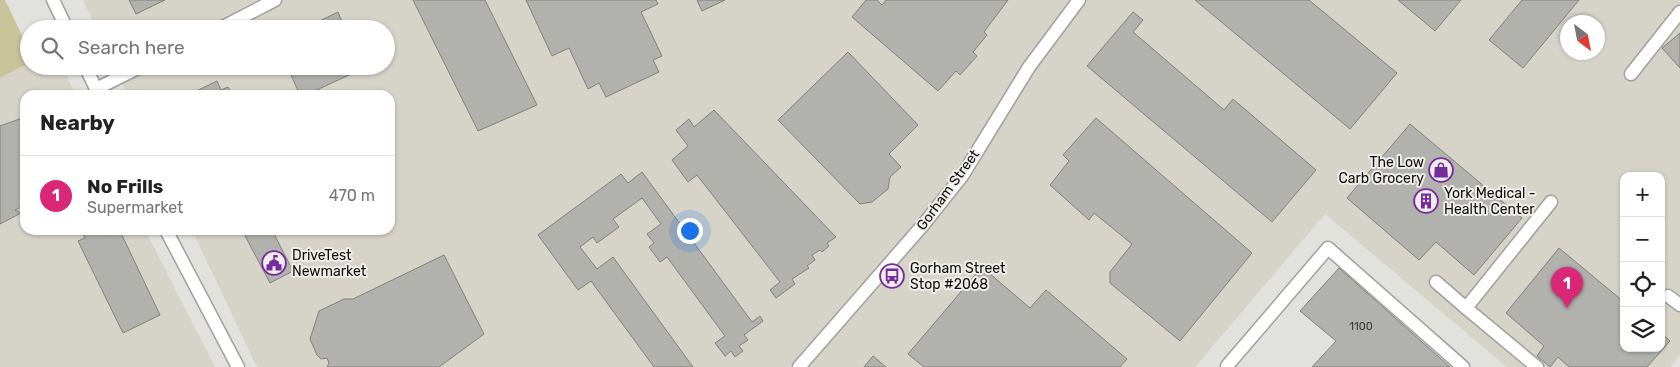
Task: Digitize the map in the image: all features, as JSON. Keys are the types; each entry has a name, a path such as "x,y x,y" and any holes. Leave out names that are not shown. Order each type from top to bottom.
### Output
{"street":[{"path":"53,0 63,20"},
{"path":"236,20 275,0"},
{"name":"Gorham Street","path":"799,367 923,225 962,176 1029,67 1079,0"},
{"path":"1631,74 1680,12"},
{"path":"89,75 96,90"},
{"path":"100,90 126,75"},
{"path":"1466,308 1551,202"},
{"path":"169,235 238,367"},
{"path":"1228,367 1328,248 1463,367"},
{"path":"1436,282 1537,367"},
{"path":"1668,296 1680,305"}],"shaded area":[{"path":"0,0 5,0 20,31 20,68 0,78"},
{"path":"83,0 1680,0 1680,355 1670,367 1507,367 1325,214 1195,367 257,367 194,235 395,235 395,90 126,90 118,75 395,75 395,20 93,20"},
{"path":"20,68 20,75 66,75 74,90 20,90 20,235 148,235 215,367 0,367 0,78"}],"building":[{"path":"129,0 165,0 136,14"},
{"path":"413,0 485,0 537,105 478,131"},
{"path":"526,0 656,0 658,4 641,12 662,56 653,60 659,72 606,97 599,83 588,89 569,48 552,56"},
{"path":"697,0 725,0 702,11"},
{"path":"866,0 877,0 882,5 886,0 1008,0 984,32 987,35 973,52 977,56 960,75 956,71 938,91 852,17"},
{"path":"1195,0 1309,0 1397,73 1350,129"},
{"path":"1398,0 1461,0 1435,31"},
{"path":"1522,0 1579,0 1567,15 1560,15 1560,23 1523,68 1489,40"},
{"path":"338,12 341,20 322,20"},
{"path":"1133,12 1143,20 1133,32 1224,110 1233,99 1316,170 1272,222 1087,66"},
{"path":"1680,33 1680,68 1662,48"},
{"path":"848,52 918,125 889,154 901,167 890,177 888,189 872,202 860,204 778,120"},
{"path":"291,75 349,75 317,90 298,90"},
{"path":"217,81 221,90 198,90"},
{"path":"714,110 836,237 827,243 829,246 822,252 820,250 812,255 815,260 807,266 809,268 792,279 795,284 776,298 770,290 780,282 697,175 688,182 672,160 688,146 676,130 689,119 694,127"},
{"path":"1096,118 1252,253 1180,341 1110,283 1110,272 1132,244 1094,213 1089,220 1050,185 1069,161 1063,155"},
{"path":"20,119 20,208 15,210 20,214 0,224 0,126"},
{"name":"York Medical - Health Center","path":"1410,124 1522,218 1474,275 1436,242 1419,260 1347,198"},
{"path":"642,172 752,322 760,316 763,321 744,335 748,340 739,346 743,351 735,357 731,351 725,356 715,343 725,336 667,257 660,262 649,247 654,243 647,234 661,224 642,198 613,219 619,227 597,243 593,237 580,247 597,269 613,257 693,367 654,367 591,281 578,290 538,235 621,174 628,183"},
{"path":"84,235 122,235 160,315 123,333 78,241 85,238"},
{"name":"DriveTest Newmarket","path":"245,235 275,235 293,271 270,283"},
{"path":"1559,248 1620,299 1620,352 1660,352 1647,367 1569,367 1558,357 1550,367 1537,356 1544,346 1506,313"},
{"path":"444,255 484,334 439,367 327,367 329,363 327,358 321,359 317,355 310,339 319,311 344,299 353,299"},
{"path":"982,267 1030,308 1046,290 1127,359 1120,367 924,367 908,354"},
{"path":"1339,268 1450,367 1312,367 1336,341 1300,311"},
{"path":"1665,337 1670,341 1665,347"},
{"path":"873,356 886,367 864,367"}],"place":[{"name":"The Low Carb Grocery","path":"1441,170"},
{"name":"York Medical - Health Center","path":"1426,201"},
{"name":"DriveTest Newmarket","path":"274,263"},
{"name":"Gorham Street Stop #2068","path":"892,276"},
{"name":"No Frills","path":"1567,308"}]}
